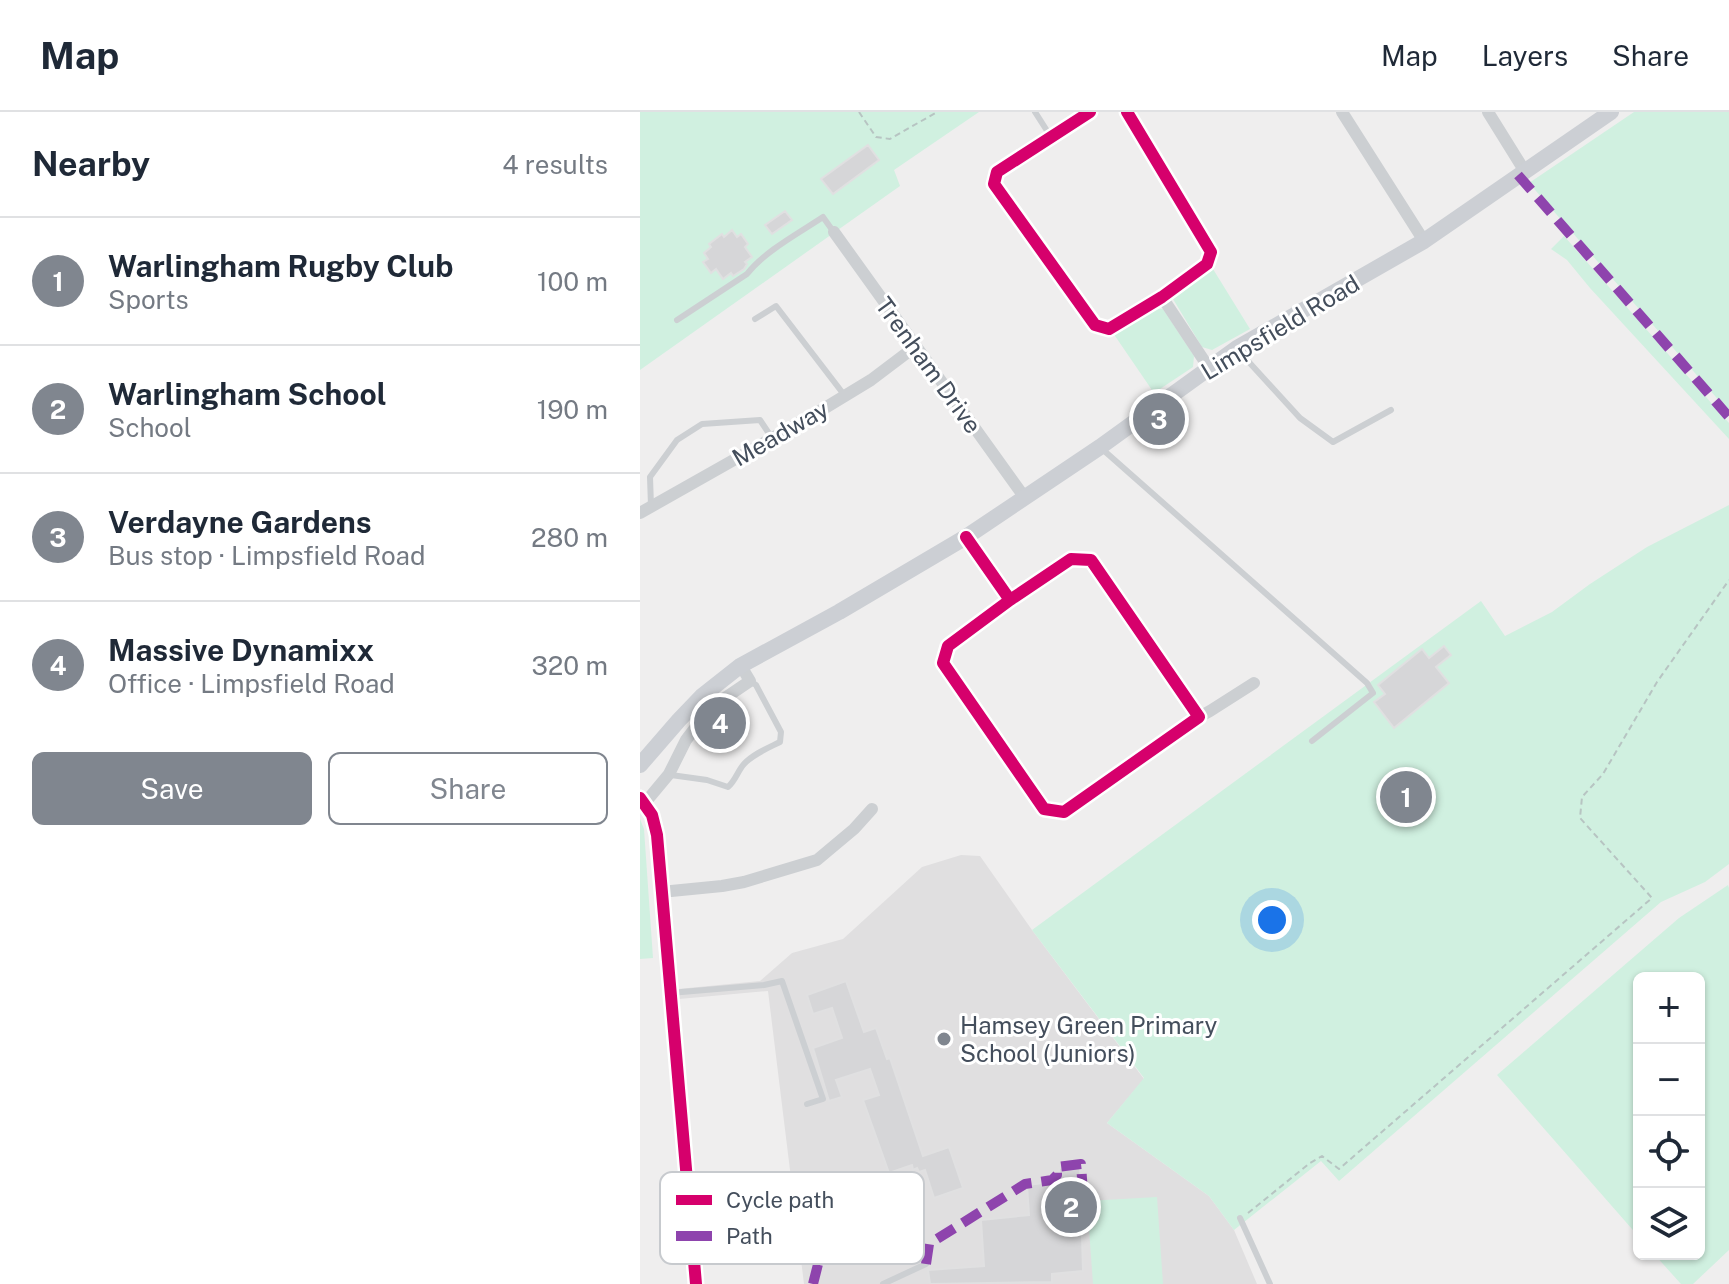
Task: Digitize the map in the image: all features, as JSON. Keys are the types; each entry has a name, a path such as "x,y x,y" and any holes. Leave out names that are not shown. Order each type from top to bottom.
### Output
{"main road":[{"name":"Limpsfield Road","path":"642,758 702,696 741,666 966,537 1100,447 1237,348 1424,241 1611,112"}],"street":[{"path":"1090,112 997,172 994,184 1095,325 1109,329 1162,297 1207,264 1211,252 1127,112"},
{"path":"1342,112 1424,241"},
{"path":"1488,112 1524,170"},
{"name":"Trenham Drive","path":"834,232 1025,498"},
{"path":"1162,297 1209,368"},
{"name":"Meadway","path":"646,510 845,396 916,346"},
{"path":"966,537 1010,600"},
{"path":"1199,717 1091,560 1071,559 1010,600 948,646 943,663 1044,809 1064,812 1199,717 1254,683"},
{"path":"686,1172 657,835 652,815 642,801 669,774 686,740 699,723 724,698 748,684 750,681 741,666"},
{"path":"661,892 744,882 817,860 854,829 872,809"},
{"path":"694,1264 696,1284"}],"lane":[{"path":"1035,112 1051,137"},
{"path":"677,320 747,274 753,266 823,217 834,232"},
{"path":"755,319 776,306 845,396"},
{"path":"1237,348 1300,418 1333,442 1391,410"},
{"path":"646,510 650,477 677,440 702,424 760,420 772,438"},
{"path":"1100,447 1367,683 1373,693 1312,741"},
{"path":"669,774 728,787 733,784 745,762 780,742 781,732 756,685 750,681"},
{"path":"670,993 782,981 823,1099 807,1104"},
{"path":"1240,1218 1270,1284"},
{"path":"883,1284 926,1264"}],"path":[{"path":"859,112 876,137 890,139 937,112"},
{"path":"1240,1218 1322,1156 1339,1169 1652,898 1580,818 1582,797 1603,774 1657,682 1729,580"}],"shaded area":[{"name":"Hamsey Green Primary School (Juniors)","path":"961,855 980,856 1144,1079 1107,1123 1209,1196 1234,1230 1257,1284 804,1284 802,1264 924,1264 924,1172 790,1172 768,991 679,999 678,989 760,981 792,953 843,939 922,867"}],"green space":[{"path":"640,112 979,112 894,170 900,186 640,370"},
{"path":"1634,112 1729,112 1729,412 1529,183"},
{"path":"1564,236 1729,423 1729,439 1567,260 1551,249"},
{"path":"1213,269 1250,329 1212,350 1202,347 1173,299 1176,292"},
{"path":"1154,308 1163,309 1194,356 1193,367 1154,393 1113,333"},
{"path":"1729,505 1729,864 1705,882 1661,902 1339,1181 1321,1161 1234,1230 1209,1196 1107,1123 1144,1078 1032,930 1481,601 1505,636 1552,612 1647,547"},
{"path":"640,819 644,829 653,958 640,959"},
{"path":"1728,885 1729,1250 1693,1284 1681,1284 1659,1260 1705,1260 1705,972 1633,972 1633,1230 1497,1075 1679,918"},
{"path":"1157,1197 1163,1284 1093,1284 1087,1201"}],"building":[{"path":"868,145 879,160 833,194 821,179"},
{"path":"785,211 792,220 772,234 765,225"},
{"path":"732,230 737,237 741,234 752,257 745,262 744,269 723,279 716,269 711,273 703,262 708,259 704,253 711,247 709,244"},
{"path":"1444,646 1451,655 1436,667 1449,683 1394,728 1374,702 1385,694 1378,685 1422,649 1429,658"},
{"path":"846,981 864,1032 876,1028 887,1059 890,1058 923,1156 949,1147 963,1188 934,1198 925,1170 913,1170 912,1165 889,1172 863,1100 879,1095 870,1069 836,1080 842,1097 829,1101 813,1048 842,1038 832,1008 813,1014 807,995"},
{"path":"1080,1165 1083,1271 1052,1274 1052,1282 930,1284 928,1270 984,1266 981,1220 1029,1215 1027,1185 1060,1181 1059,1168"}],"marked path":[{"path":"1518,175 1729,417"},
{"path":"926,1264 929,1244 1025,1184 1052,1180 1057,1175 1057,1167 1081,1164 1084,1208 1081,1208"},
{"path":"813,1284 818,1264"}],"cycle path":[{"path":"1090,112 997,172 994,184 1095,325 1109,329 1162,297 1207,264 1211,252 1127,112"},
{"path":"966,537 1010,600 1071,559 1091,560 1199,717 1064,812 1044,809 943,663 948,646 1010,600"},
{"path":"640,798 652,815 657,835 686,1172"},
{"path":"694,1264 696,1284"}],"place":[{"name":"Verdayne Gardens","path":"1159,419"},
{"name":"Massive Dynamixx","path":"720,723"},
{"name":"Warlingham Rugby Club","path":"1406,797"},
{"name":"Hamsey Green Primary School (Juniors)","path":"944,1039"},
{"name":"Warlingham School","path":"1071,1207"}]}
